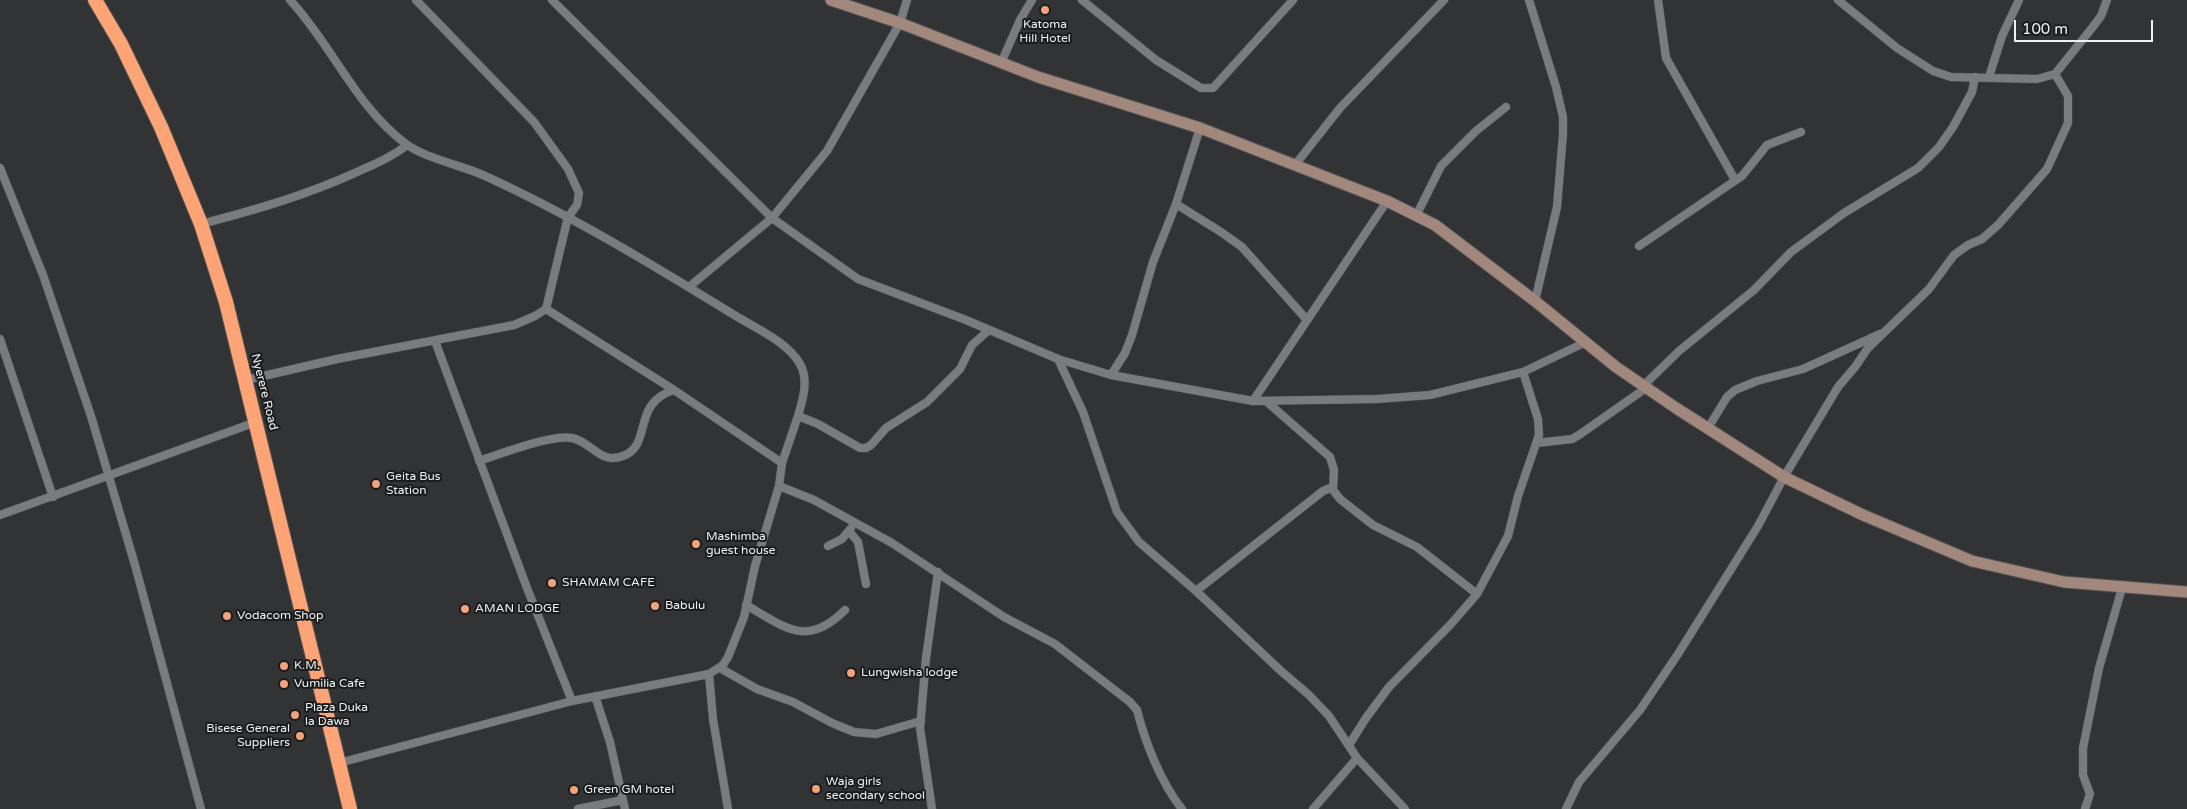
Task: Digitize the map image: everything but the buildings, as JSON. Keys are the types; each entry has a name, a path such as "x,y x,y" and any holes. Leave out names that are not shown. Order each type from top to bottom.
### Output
{"highway":[{"name":"Nyerere Road","path":"95,0 121,44 161,127 201,224 226,302 350,809"}],"main road":[{"path":"831,0 900,23 1038,77 1200,128 1387,201 1435,225 1535,301 1616,367 1645,387 1784,477 1863,515 1972,561 2064,582 2187,592"}],"street":[{"path":"290,0 304,16 377,117 407,144 481,174 568,217 778,342 792,353 805,374 804,394 782,463 779,486 746,605 728,657 720,668 709,674 572,700 339,763"},
{"path":"246,380 337,359 514,325 546,309 568,217 577,205 579,193 568,170 534,122 416,0"},
{"path":"552,0 772,218 858,279 1058,359 1112,375 1252,401 1377,400 1430,395 1523,372 1586,342"},
{"path":"689,288 772,218 827,150 900,23 907,0"},
{"path":"1001,63 1020,20 1032,0"},
{"path":"1082,0 1156,60 1201,88 1213,88 1293,0"},
{"path":"1295,165 1340,108 1444,0"},
{"path":"1529,0 1556,87 1563,117 1557,207 1535,301"},
{"path":"1658,0 1666,58 1735,180"},
{"path":"1838,0 1897,48 1933,71 1951,77 2036,79 2054,74 2092,28 2107,0"},
{"path":"1989,77 2002,36 2019,0"},
{"path":"1566,809 1579,782 1655,690 1758,526 1784,477 1838,387 1855,368 1868,348 1929,289 1954,255 1968,245 1982,239 1998,225 2047,169 2068,123 2068,96 2054,74"},
{"path":"1537,443 1572,439 1579,435 1645,387 1679,351 1754,290 1791,252 1844,213 1918,168 1939,146 1953,127 1972,92 1975,77"},
{"path":"1416,216 1442,166 1456,150 1506,107"},
{"path":"1112,375 1125,353 1132,335 1153,262 1176,204 1200,128"},
{"path":"1639,246 1742,176 1767,145 1801,132"},
{"path":"201,224 258,209 340,180 385,160 407,144"},
{"path":"0,168 43,275 109,475 201,809"},
{"path":"1252,401 1387,201"},
{"path":"1176,204 1242,247 1308,320"},
{"path":"546,309 674,390 782,463"},
{"path":"798,416 818,424 860,448 866,448 886,428 927,402 960,370 972,345 989,330"},
{"path":"1708,428 1727,397 1735,390 1757,381 1803,370 1885,332"},
{"path":"0,339 53,497"},
{"path":"435,341 479,461 572,700"},
{"path":"1058,359 1083,412 1118,512 1140,542 1196,591 1329,716 1357,758 1406,809"},
{"path":"1349,745 1389,687 1451,624 1484,585 1508,536 1521,487 1537,443 1538,419 1523,372"},
{"path":"479,461 525,446 571,438 582,442 602,457 624,456 630,452 639,439 649,406 664,393 674,390"},
{"path":"1266,401 1330,457 1334,470 1333,487 1340,499 1373,525 1417,548 1477,594"},
{"path":"0,515 256,422"},
{"path":"779,486 814,500 855,522 938,572 1004,617 1055,644 1130,702 1137,710 1162,778 1172,797 1182,809"},
{"path":"1196,591 1323,491 1333,487"},
{"path":"828,546 842,539 855,522"},
{"path":"849,532 858,542 866,584"},
{"path":"932,809 920,721 926,658 938,572"},
{"path":"2085,809 2090,794 2083,776 2083,748 2099,668 2122,588"},
{"path":"746,605 773,620 804,632 816,632 828,626 845,610"},
{"path":"720,668 756,689 793,702 832,723 854,732 876,734 920,721"},
{"path":"709,674 713,719 728,809"},
{"path":"595,696 610,742 625,809"},
{"path":"1313,809 1357,758"},
{"path":"578,809 622,800"}],"place":[{"name":"Katoma Hill Hotel","path":"1045,10"},
{"name":"Geita Bus Station","path":"376,484"},
{"name":"Mashimba guest house","path":"696,544"},
{"name":"SHAMAM CAFE","path":"552,583"},
{"name":"Babulu","path":"655,606"},
{"name":"AMAN LODGE","path":"465,609"},
{"name":"Vodacom Shop","path":"227,616"},
{"name":"K.M.","path":"284,666"},
{"name":"Lungwisha lodge","path":"851,673"},
{"name":"Vumilia Cafe","path":"284,684"},
{"name":"Plaza Duka la Dawa","path":"295,715"},
{"name":"Bisese General Suppliers","path":"300,736"},
{"name":"Waja girls secondary school","path":"816,789"},
{"name":"Green GM hotel","path":"574,790"}]}
